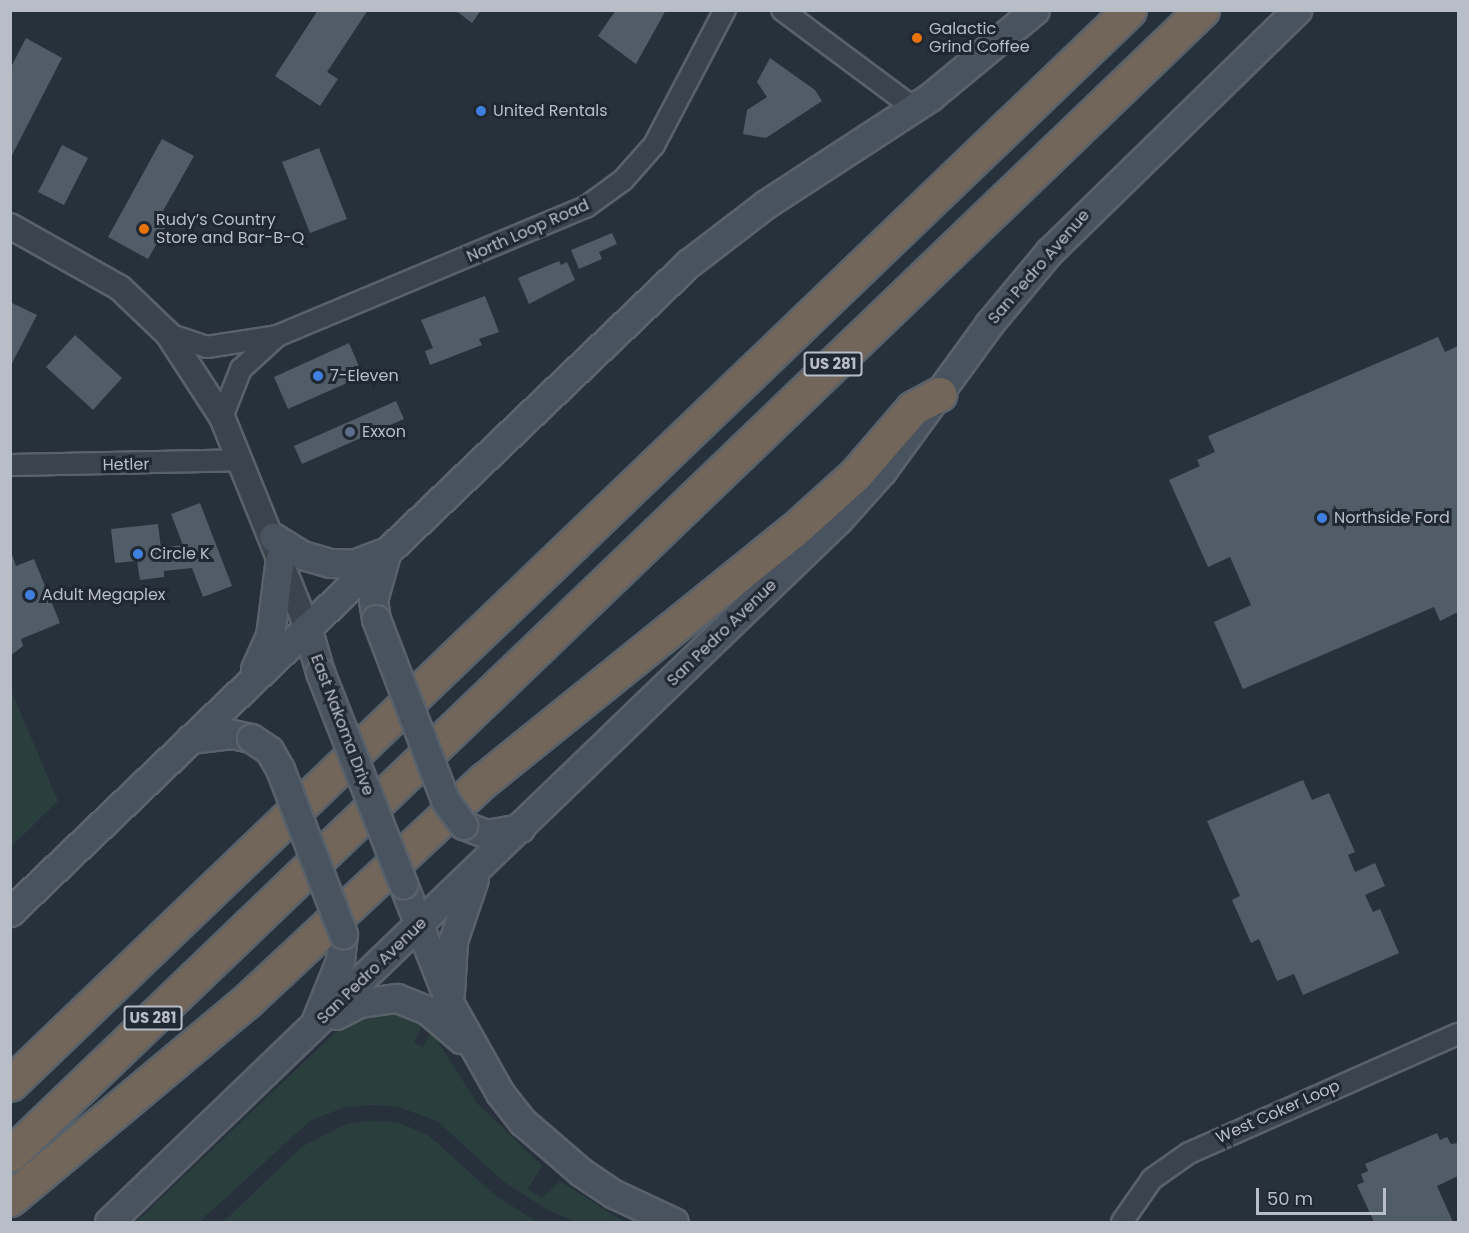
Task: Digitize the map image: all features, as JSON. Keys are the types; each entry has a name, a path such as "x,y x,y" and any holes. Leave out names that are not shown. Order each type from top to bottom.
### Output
{"highway":[{"name":"US 281","path":"10,1084 1129,10"},
{"name":"US 281","path":"10,1155 1202,10"},
{"path":"10,1198 250,998 484,780 793,531 856,474 913,408 939,394"}],"main road":[{"path":"10,912 688,263 766,204 914,108 979,60 1035,10"},
{"name":"San Pedro Avenue","path":"109,1222 419,928 482,864 839,519 882,471 995,316 1049,252 1297,10"},
{"path":"243,688 268,645 277,547 330,563 353,564 387,550"},
{"path":"387,550 374,594 376,619 445,800 463,825 486,834 520,828"},
{"name":"East Nakoma Drive","path":"307,627 320,672 419,928 472,1050 500,1093 551,1147 614,1194 674,1222"},
{"path":"190,739 232,734 251,738 269,750 280,769 344,934 340,961 312,1029"},
{"path":"451,1006 450,965 458,922 482,864"},
{"path":"312,1029 360,1003 397,998 436,1015 472,1050"}],"street":[{"name":"North Loop Road","path":"168,334 207,347 277,336 565,218 605,195 654,145 725,10"},
{"path":"782,10 914,108"},
{"name":"East Nakoma Drive","path":"10,226 120,288 168,334 222,417 277,547 307,627"},
{"name":"North Loop Road","path":"222,417 242,369 277,336"},
{"name":"Hetler","path":"10,465 241,460"},
{"name":"West Coker Loop","path":"1122,1222 1152,1179 1189,1153 1458,1034"}],"green space":[{"path":"11,690 58,801 10,847"},
{"path":"400,1011 400,1017 423,1024 414,1043 423,1047 431,1031 477,1103 542,1166 528,1189 542,1198 560,1181 624,1222 577,1222 548,1210 504,1182 437,1121 398,1107 376,1105 345,1107 310,1121 199,1222 136,1222 341,1027 355,1017"},
{"path":"397,1122 428,1135 496,1196 537,1222 223,1222 303,1146 348,1123"}],"building":[{"path":"318,10 368,10 327,72 338,79 320,106 275,76"},
{"path":"455,10 481,10 472,23"},
{"path":"616,10 666,10 636,64 598,36"},
{"path":"26,38 62,58 10,159 10,69"},
{"path":"770,58 815,90 822,101 766,138 743,134 747,110 767,97 757,82"},
{"path":"162,139 194,156 159,218 168,223 148,259 108,237"},
{"path":"62,145 88,158 64,205 38,192"},
{"path":"319,148 347,219 310,233 282,162"},
{"path":"612,233 617,244 599,252 602,259 579,269 571,250"},
{"path":"559,261 561,265 567,262 575,280 529,304 518,278"},
{"path":"485,296 499,332 479,339 482,345 430,365 425,351 433,348 421,320"},
{"path":"10,302 37,315 10,367"},
{"path":"75,335 122,378 93,410 46,367"},
{"name":"Northside Ford","path":"1438,337 1445,352 1458,346 1458,612 1440,621 1434,607 1243,689 1214,622 1251,605 1230,557 1208,567 1169,480 1200,466 1197,460 1215,452 1208,436"},
{"name":"7-Eleven","path":"349,343 363,376 288,409 274,377"},
{"name":"Exxon","path":"396,401 404,419 302,464 294,446"},
{"path":"200,503 232,586 203,597 192,568 164,571 164,577 140,580 137,561 115,563 111,529 158,524 161,548 183,545 171,514"},
{"name":"Adult Megaplex","path":"11,552 16,566 34,559 60,623 21,639 23,646 10,656"},
{"path":"1303,780 1312,800 1329,793 1355,852 1348,855 1355,872 1375,863 1385,886 1365,895 1373,912 1380,909 1399,953 1303,995 1294,974 1277,981 1259,939 1251,943 1232,900 1240,896 1207,821"},
{"path":"1437,1133 1440,1140 1447,1137 1451,1144 1458,1143 1458,1176 1437,1186 1453,1222 1374,1222 1357,1185 1364,1182 1361,1174 1368,1171 1365,1164"}],"place":[{"name":"Galactic Grind Coffee","path":"917,38"},
{"name":"United Rentals","path":"481,111"},
{"name":"Rudy’s Country Store and Bar-B-Q","path":"144,229"},
{"name":"7-Eleven","path":"318,376"},
{"name":"Exxon","path":"350,432"},
{"name":"Northside Ford","path":"1322,518"},
{"name":"Circle K","path":"138,554"},
{"name":"Adult Megaplex","path":"30,595"}]}
